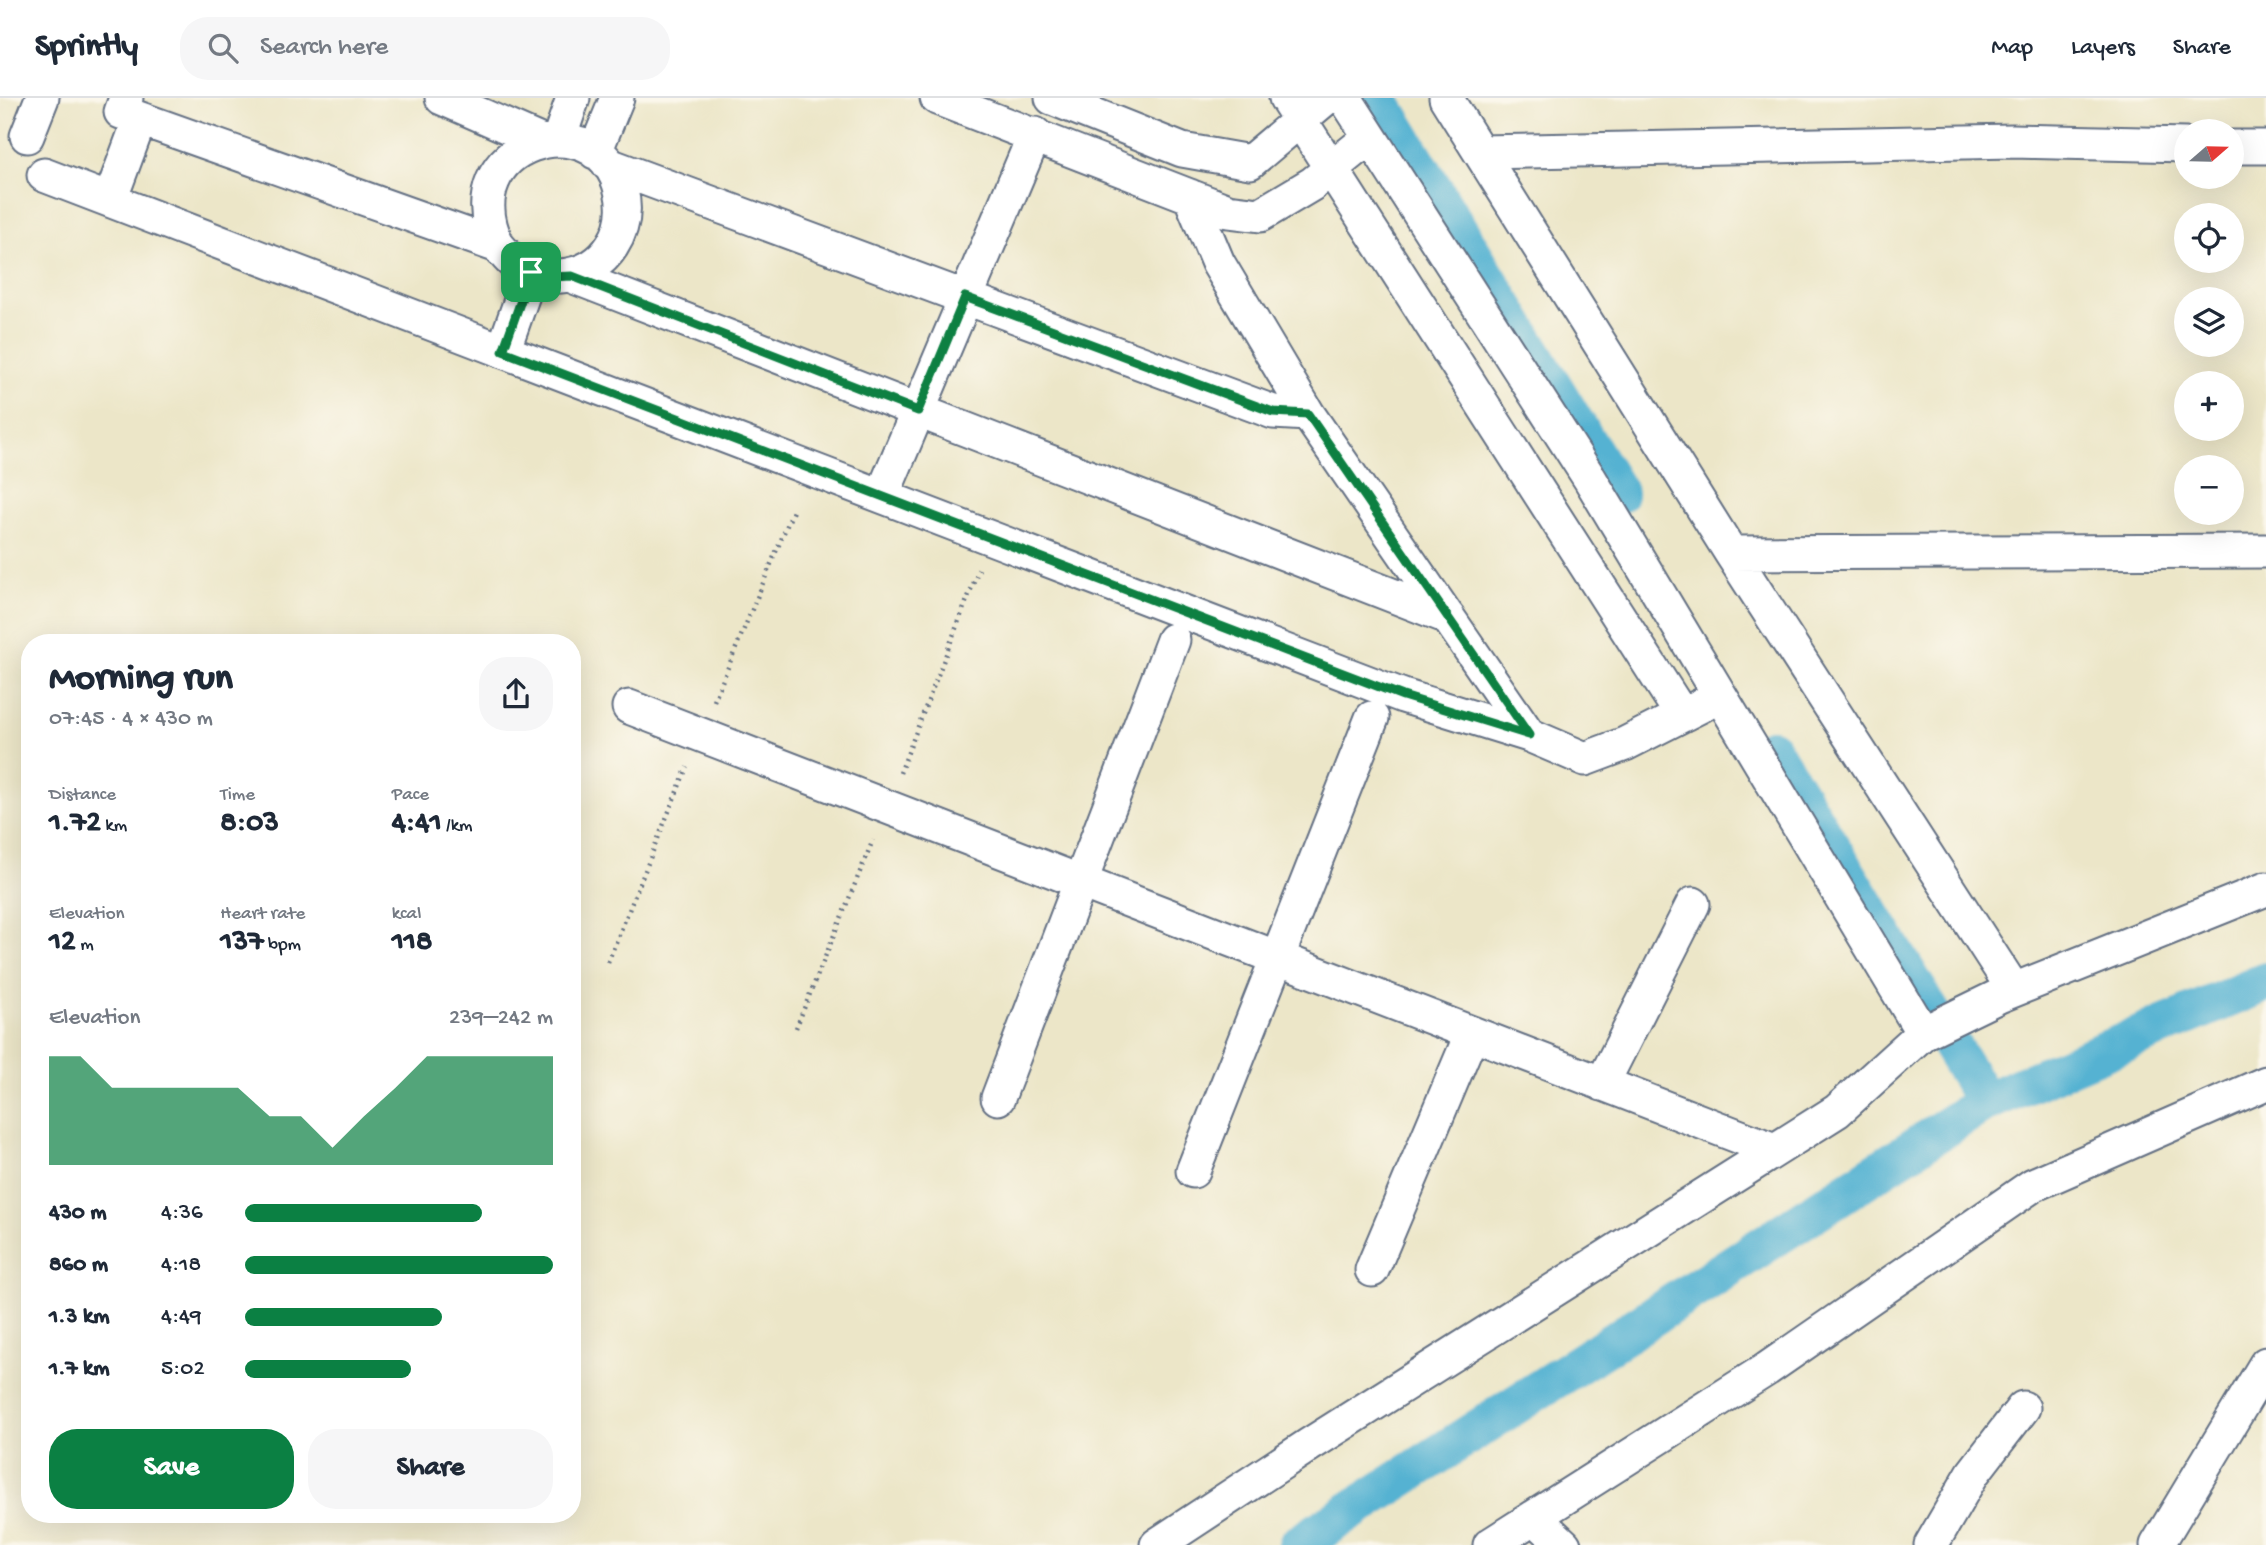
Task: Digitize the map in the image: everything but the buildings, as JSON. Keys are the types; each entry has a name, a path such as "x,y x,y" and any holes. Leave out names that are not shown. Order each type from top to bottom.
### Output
{"street":[{"path":"27,136 42,98"},
{"path":"442,98 550,140 578,143 602,158 1273,412 1308,414"},
{"path":"573,98 550,140 522,148 508,159 496,174 489,191 487,211 490,229 498,246 513,262 531,272 551,277 572,276 591,268 607,254 618,237 624,219 619,181 602,158"},
{"path":"602,158 617,98"},
{"path":"937,98 1228,211 1260,215 1312,184 1370,137"},
{"path":"1064,100 1182,150 1250,162 1292,110 1326,98"},
{"path":"1345,98 1590,479 1923,1032"},
{"path":"1446,98 2006,993"},
{"path":"110,200 133,108 498,246"},
{"path":"1292,110 1332,167 1682,715"},
{"path":"882,496 1035,134"},
{"path":"1480,152 2013,141 2174,145"},
{"path":"2244,146 2266,147"},
{"path":"44,175 1403,696 1529,735 1585,759 1625,744 1721,695"},
{"path":"1190,196 1218,263 1308,414 1529,735"},
{"path":"503,351 531,272"},
{"path":"572,276 1448,617"},
{"path":"1731,552 2266,551"},
{"path":"998,1098 1173,640"},
{"path":"629,707 1774,1150"},
{"path":"1193,1171 1372,718"},
{"path":"1157,1545 1309,1445 1837,1111 1923,1032 2006,993 2266,889"},
{"path":"1602,1084 1693,904"},
{"path":"1372,1270 1472,1033"},
{"path":"1490,1545 1767,1369 2033,1185 2266,1083"},
{"path":"2157,1545 2266,1364"},
{"path":"1931,1545 1973,1473 2023,1408"},
{"path":"1534,1517 1564,1545"}],"waterway":[{"path":"1378,98 1618,494"},
{"path":"1771,749 1985,1102"},
{"path":"1298,1545 1985,1102 2266,982"}],"route":[{"path":"531,272 551,277 572,276 918,411 965,297 1273,412 1308,414 1529,735 1403,696 503,351 531,272"}]}
